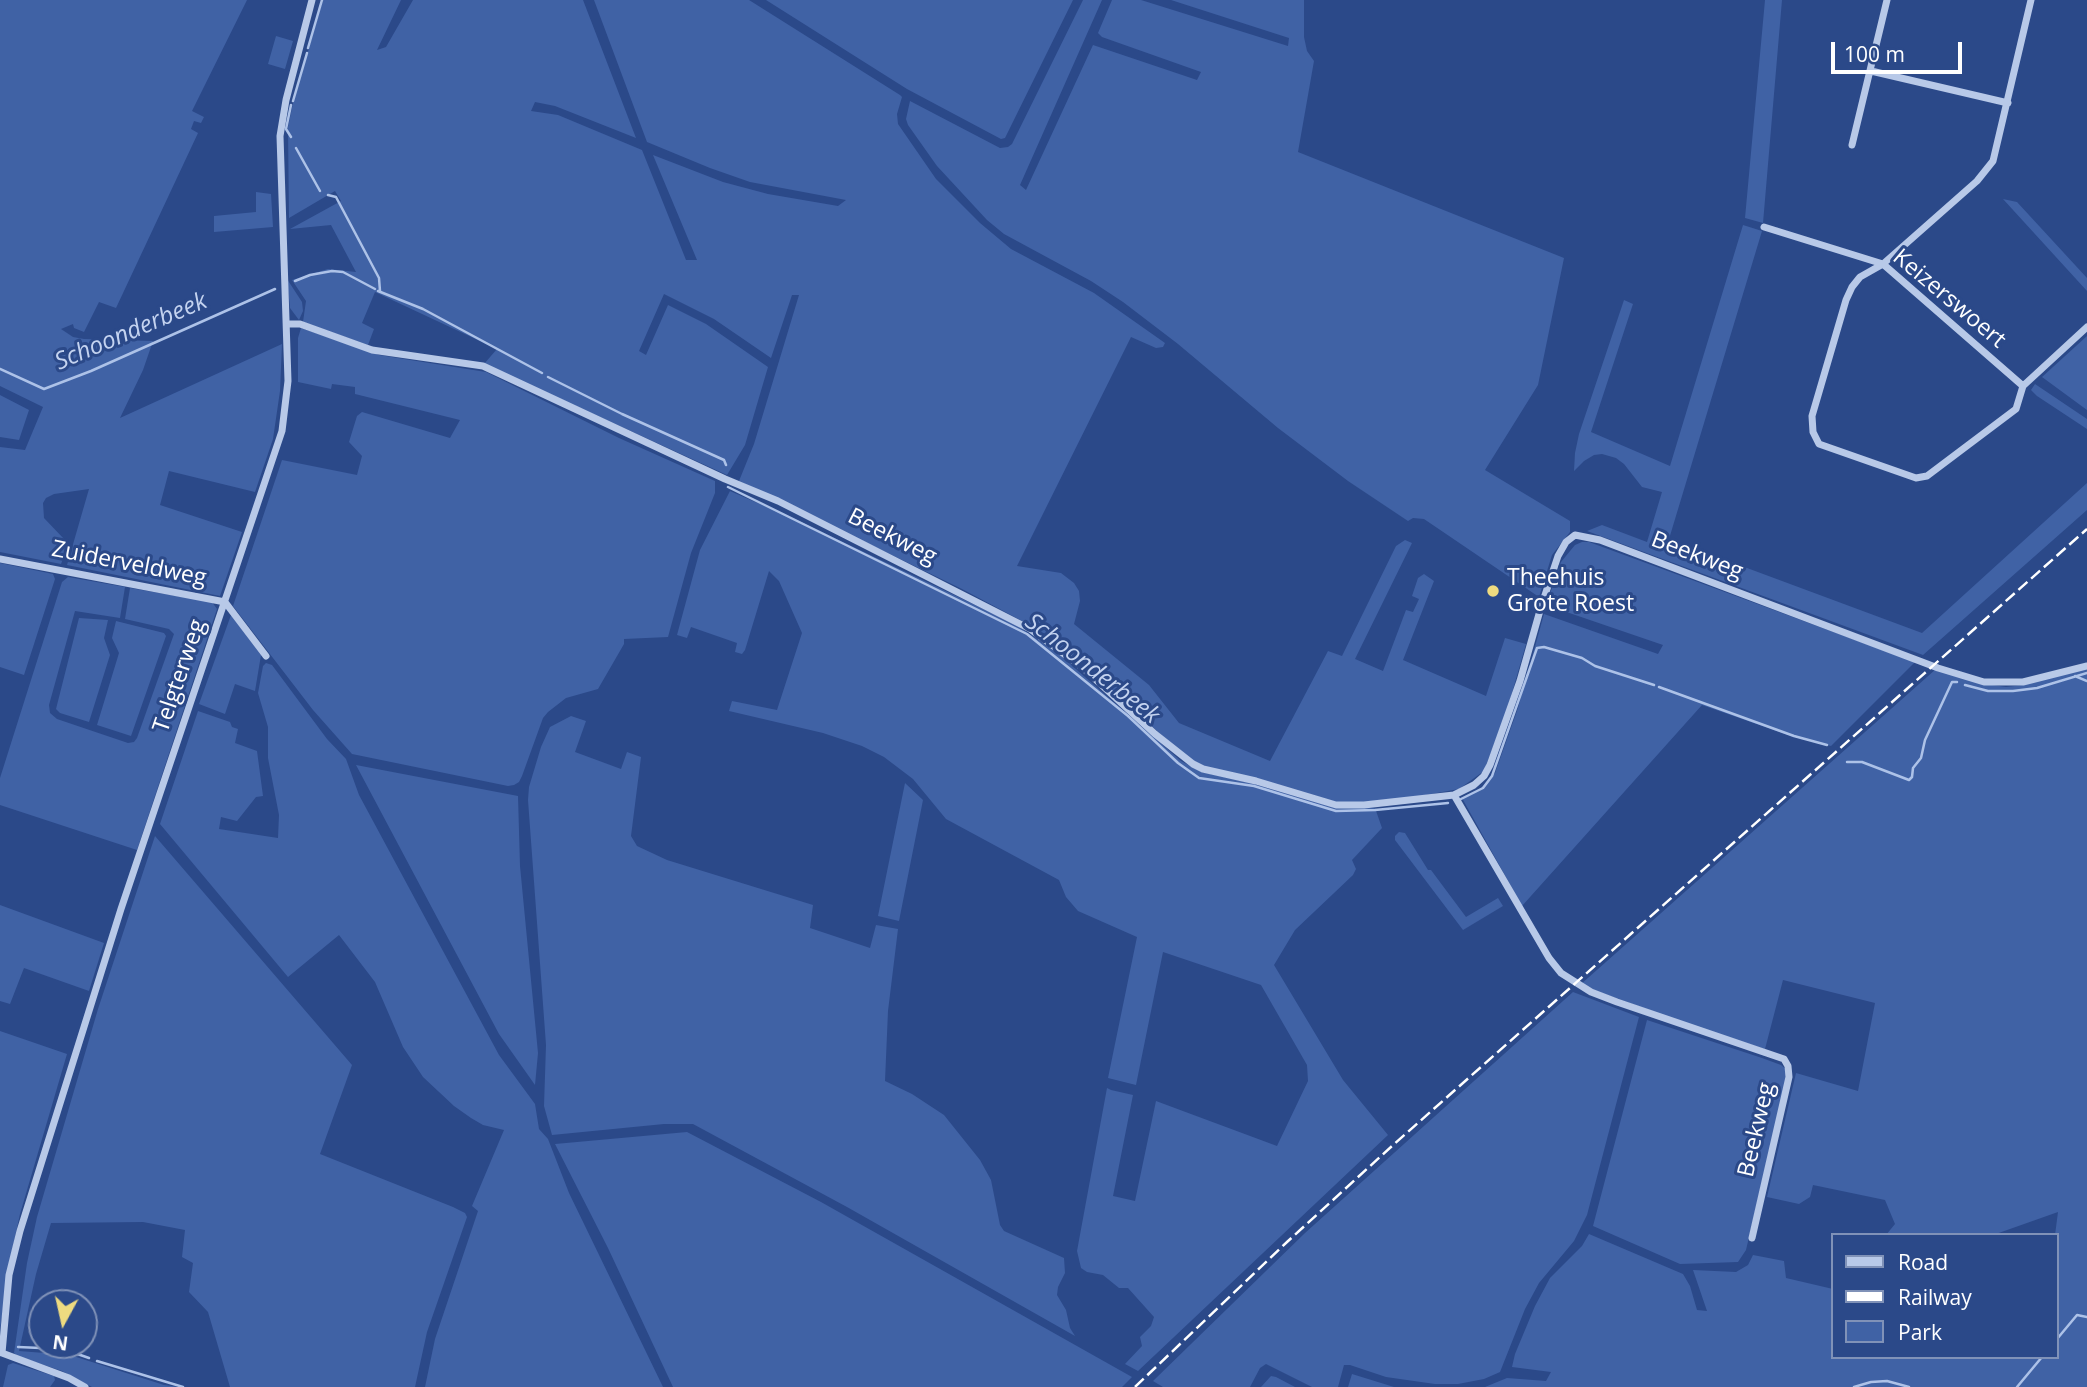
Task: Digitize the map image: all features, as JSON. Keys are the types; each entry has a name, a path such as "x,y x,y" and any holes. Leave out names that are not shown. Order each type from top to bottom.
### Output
{"street":[{"name":"Telgterweg","path":"85,1387 69,1378 2,1353 9,1275 20,1231 121,909 282,431 288,381 280,136 286,100 312,0"},
{"path":"1852,145 1887,0"},
{"path":"2031,0 1993,161 1986,172 1883,264 1860,277 1852,287 1812,416 1813,432 1819,444 1916,478 1927,476 2016,409 2023,386 2087,327"},
{"path":"1871,71 2008,103"},
{"name":"Keizerswoert","path":"1765,227 1883,264 2023,386"},
{"name":"Beekweg","path":"287,324 300,324 372,350 483,366 778,501 1030,629 1083,668 1183,758 1203,769 1336,804 1364,805 1454,795 1474,785 1484,776 1520,681 1558,556 1566,542 1575,536 1600,540 1938,668 1984,682 2023,682 2087,666"},
{"name":"Zuiderveldweg","path":"0,559 225,602 265,656"},
{"name":"Beekweg","path":"1454,795 1549,958 1561,973 1604,998 1784,1059 1789,1077 1752,1238"}],"green space":[{"path":"0,0 247,0 192,111 204,117 201,123 194,121 191,129 198,133 116,308 99,302 84,332 74,328 73,324 61,329 73,337 84,339 153,341 143,370 120,418 282,344 280,391 273,439 255,492 169,471 160,505 242,532 220,596 67,565 89,489 54,494 43,503 44,518 64,539 66,551 61,564 0,552 0,447 25,450 43,407 0,386"},
{"path":"323,0 401,0 377,50 386,47 413,0 583,0 636,138 555,106 535,102 531,111 558,115 642,150 686,260 697,260 653,155 723,182 768,194 838,206 846,200 750,182 647,142 594,0 749,0 900,95 902,97 897,114 898,124 936,179 980,223 1011,249 1094,293 1165,343 1163,347 1156,348 1131,337 1017,566 1061,573 1074,583 1079,591 1080,601 1074,624 1149,685 1179,723 1270,761 1328,651 1342,656 1396,546 1405,540 1412,543 1355,659 1383,671 1406,610 1413,612 1419,599 1412,596 1418,578 1424,574 1434,581 1403,660 1486,696 1505,638 1526,644 1508,707 1484,771 1459,789 1409,798 1336,802 1204,767 1185,756 1085,666 1039,630 962,589 739,481 754,444 799,295 792,295 771,358 714,319 664,294 639,351 646,355 668,305 706,324 768,367 745,445 727,475 484,364 497,349 375,292 362,323 374,329 368,345 303,322 306,301 292,280 328,269 356,272 331,225 290,229 341,201 335,191 289,218 288,127"},
{"path":"766,0 1073,0 1005,138 1001,139 907,89"},
{"path":"1083,0 1102,0 1020,185 1026,190 1093,45 1197,80 1201,72 1102,37 1098,33 1112,0 1141,0 1288,46 1289,38 1171,0 1304,0 1304,37 1307,51 1314,61 1298,152 1564,258 1538,385 1485,470 1570,521 1570,532 1552,555 1539,597 1424,519 1413,518 1408,521 1348,481 1278,428 1178,344 1123,302 1091,281 1004,234 987,220 937,166 908,125 906,119 910,101 1000,148 1008,147 1012,144"},
{"path":"1765,0 1782,0 1763,223 1745,218"},
{"path":"276,36 293,41 285,69 268,64"},
{"path":"256,192 271,194 273,227 214,232 214,216 256,212"},
{"path":"2003,199 2017,202 2087,278 2087,291"},
{"path":"1743,225 1762,231 1669,539 1922,633 2087,483 2087,510 1923,655 1587,531 1602,525 1647,542 1662,492 1642,487 1624,464 1616,458 1602,454 1584,461 1574,471 1579,434 1624,300 1633,304 1591,432 1670,466"},
{"path":"287,279 302,302 303,311 299,320 290,308"},
{"path":"301,328 379,355 486,372 619,438 715,481 715,493 691,553 668,637 624,639 624,644 598,689 566,698 548,712 543,718 522,776 514,785 508,786 352,754 313,710 233,606 282,460 357,475 362,456 349,442 357,416 362,412 450,438 460,420 355,394 355,387 332,384 331,389 298,382 298,338"},
{"path":"2087,336 2087,410 2042,377"},
{"path":"2035,384 2087,419 2087,429 2037,396 2031,390"},
{"path":"0,395 29,410 19,440 0,437"},
{"path":"730,491 1015,624 1061,656 1181,761 1202,772 1255,784 1335,808 1375,808 1382,828 1352,860 1356,869 1353,875 1295,930 1274,965 1343,1080 1388,1135 1138,1371 1125,1364 1142,1346 1140,1337 1151,1326 1154,1317 1128,1288 1119,1288 1103,1275 1081,1268 1077,1251 1107,1088 1133,1095 1113,1196 1135,1201 1156,1101 1277,1146 1308,1081 1307,1065 1261,985 1163,952 1136,1085 1108,1078 1137,937 1078,911 1066,897 1059,880 946,819 913,779 884,757 862,746 823,733 729,711 732,701 777,710 802,633 779,581 769,571 742,654 735,652 737,643 691,627 687,638 677,635 700,550"},
{"path":"1589,542 1915,662 1831,746 1794,737 1702,705 1522,906 1462,798 1479,790 1495,773 1518,708 1544,614 1658,654 1663,645 1546,605 1561,562 1575,545"},
{"path":"0,563 53,574 55,579 24,675 0,667"},
{"path":"68,577 125,587 120,618 75,611 49,705 50,713 57,719 128,743 137,738 174,634 169,629 125,619 130,588 212,602 217,609 137,850 0,805 0,778 62,582"},
{"path":"231,615 261,655 255,691 235,684 225,714 199,704"},
{"path":"79,618 108,620 104,638 110,655 89,722 60,713 56,709"},
{"path":"116,621 164,633 166,636 131,736 97,725 119,653 112,638"},
{"path":"266,663 272,665 327,739 346,759 359,795 499,1055 535,1104 539,1129 548,1139 569,1193 663,1387 425,1387 435,1339 478,1211 472,1206 504,1130 483,1125 471,1118 423,1077 403,1047 375,982 339,935 288,977 160,824 198,711 230,722 232,727 238,729 235,743 257,751 263,796 256,797 237,821 221,817 219,829 278,838 279,815 268,758 268,727 258,693 263,666"},
{"path":"2087,668 2087,1387 1485,1387 1507,1378 1546,1381 1551,1372 1512,1367 1515,1354 1550,1278 1582,1246 1589,1234 1683,1274 1690,1286 1697,1310 1707,1311 1693,1270 1736,1272 1748,1265 1753,1255 1784,1261 1786,1278 1832,1289 1832,1359 2059,1359 2059,1233 2055,1233 2058,1212 1999,1233 1888,1233 1895,1224 1885,1200 1813,1185 1810,1197 1799,1204 1767,1197 1796,1073 1858,1091 1875,1003 1783,980 1765,1049 1580,985 1936,669 1986,684 2006,687"},
{"path":"571,716 586,721 575,752 621,769 627,752 641,757 631,836 637,846 667,860 813,905 810,928 870,948 876,925 898,929 888,1011 885,1081 912,1094 944,1115 980,1160 991,1180 1000,1225 1004,1231 1064,1258 1065,1273 1057,1295 1066,1310 1070,1328 1075,1336 847,1207 693,1124 664,1124 552,1135 544,1106 546,1045 528,800 529,787 541,747 550,727"},
{"path":"356,765 518,796 520,866 538,1053 535,1085 499,1034"},
{"path":"905,783 923,800 899,921 878,916"},
{"path":"1399,832 1405,833 1428,870 1431,870 1466,917 1498,898 1503,906 1463,930 1395,840"},
{"path":"155,836 352,1065 320,1154 453,1207 467,1217 427,1332 415,1387 230,1387 208,1312 189,1292 193,1263 182,1257 185,1230 143,1222 51,1223 33,1289 28,1289 28,1310 19,1351 28,1352 28,1359 83,1359 164,1385 179,1387 92,1387 62,1371 17,1356 14,1353 27,1263 37,1217 98,1009"},
{"path":"0,905 104,943 89,991 24,968 10,1004 0,1001"},
{"path":"1573,992 1639,1017 1587,1215 1574,1241 1539,1283 1525,1309 1500,1372 1484,1379 1458,1384 1435,1384 1386,1377 1344,1365 1338,1387 1312,1387 1266,1364 1260,1368 1250,1387 1163,1387 1153,1381 1305,1233"},
{"path":"1647,1020 1762,1058 1786,1069 1746,1250 1738,1262 1680,1264 1593,1226"},
{"path":"0,1031 67,1054 20,1214 0,1330"},
{"path":"687,1132 821,1202 1132,1377 1122,1387 673,1387 608,1248 555,1144"},
{"path":"13,1363 54,1376 55,1380 50,1387 3,1387 8,1365"},
{"path":"1352,1374 1394,1387 1348,1387"},
{"path":"1271,1376 1276,1377 1295,1387 1261,1387"}],"waterway":[{"path":"308,48 322,0"},
{"path":"293,101 307,53"},
{"path":"291,105 286,129 291,137"},
{"path":"296,148 320,191"},
{"path":"328,195 336,197 379,278 380,291"},
{"name":"Schoonderbeek","path":"295,281 310,275 343,272 375,289"},
{"name":"Schoonderbeek","path":"0,369 44,389 91,371 275,289"},
{"name":"Schoonderbeek","path":"378,291 423,309 542,373"},
{"name":"Schoonderbeek","path":"548,377 724,460 726,465"},
{"name":"Schoonderbeek","path":"728,487 1027,634 1199,778 1254,786 1336,811 1448,803"},
{"name":"Schoonderbeek","path":"1461,799 1483,788 1492,776 1537,648 1544,647 1582,658 1595,666 1654,685"},
{"name":"Schoonderbeek","path":"1965,685 1988,691 2013,691 2037,688 2087,673"},
{"name":"Schoonderbeek","path":"2075,676 2087,681"},
{"name":"Schoonderbeek","path":"1847,762 1862,762 1909,780 1913,768 1921,758 1925,740 1952,682 1957,682"},
{"name":"Schoonderbeek","path":"1659,687 1794,736 1827,745"},
{"path":"2059,1337 2077,1315 2087,1317"},
{"path":"18,1347 28,1347"},
{"path":"2017,1387 2040,1359"},
{"path":"97,1361 183,1387"},
{"path":"1854,1387 1887,1381 1909,1387"}],"railway":[{"path":"1135,1387 1392,1146 2087,529"}],"place":[{"name":"Theehuis Grote Roest","path":"1493,591"}]}
